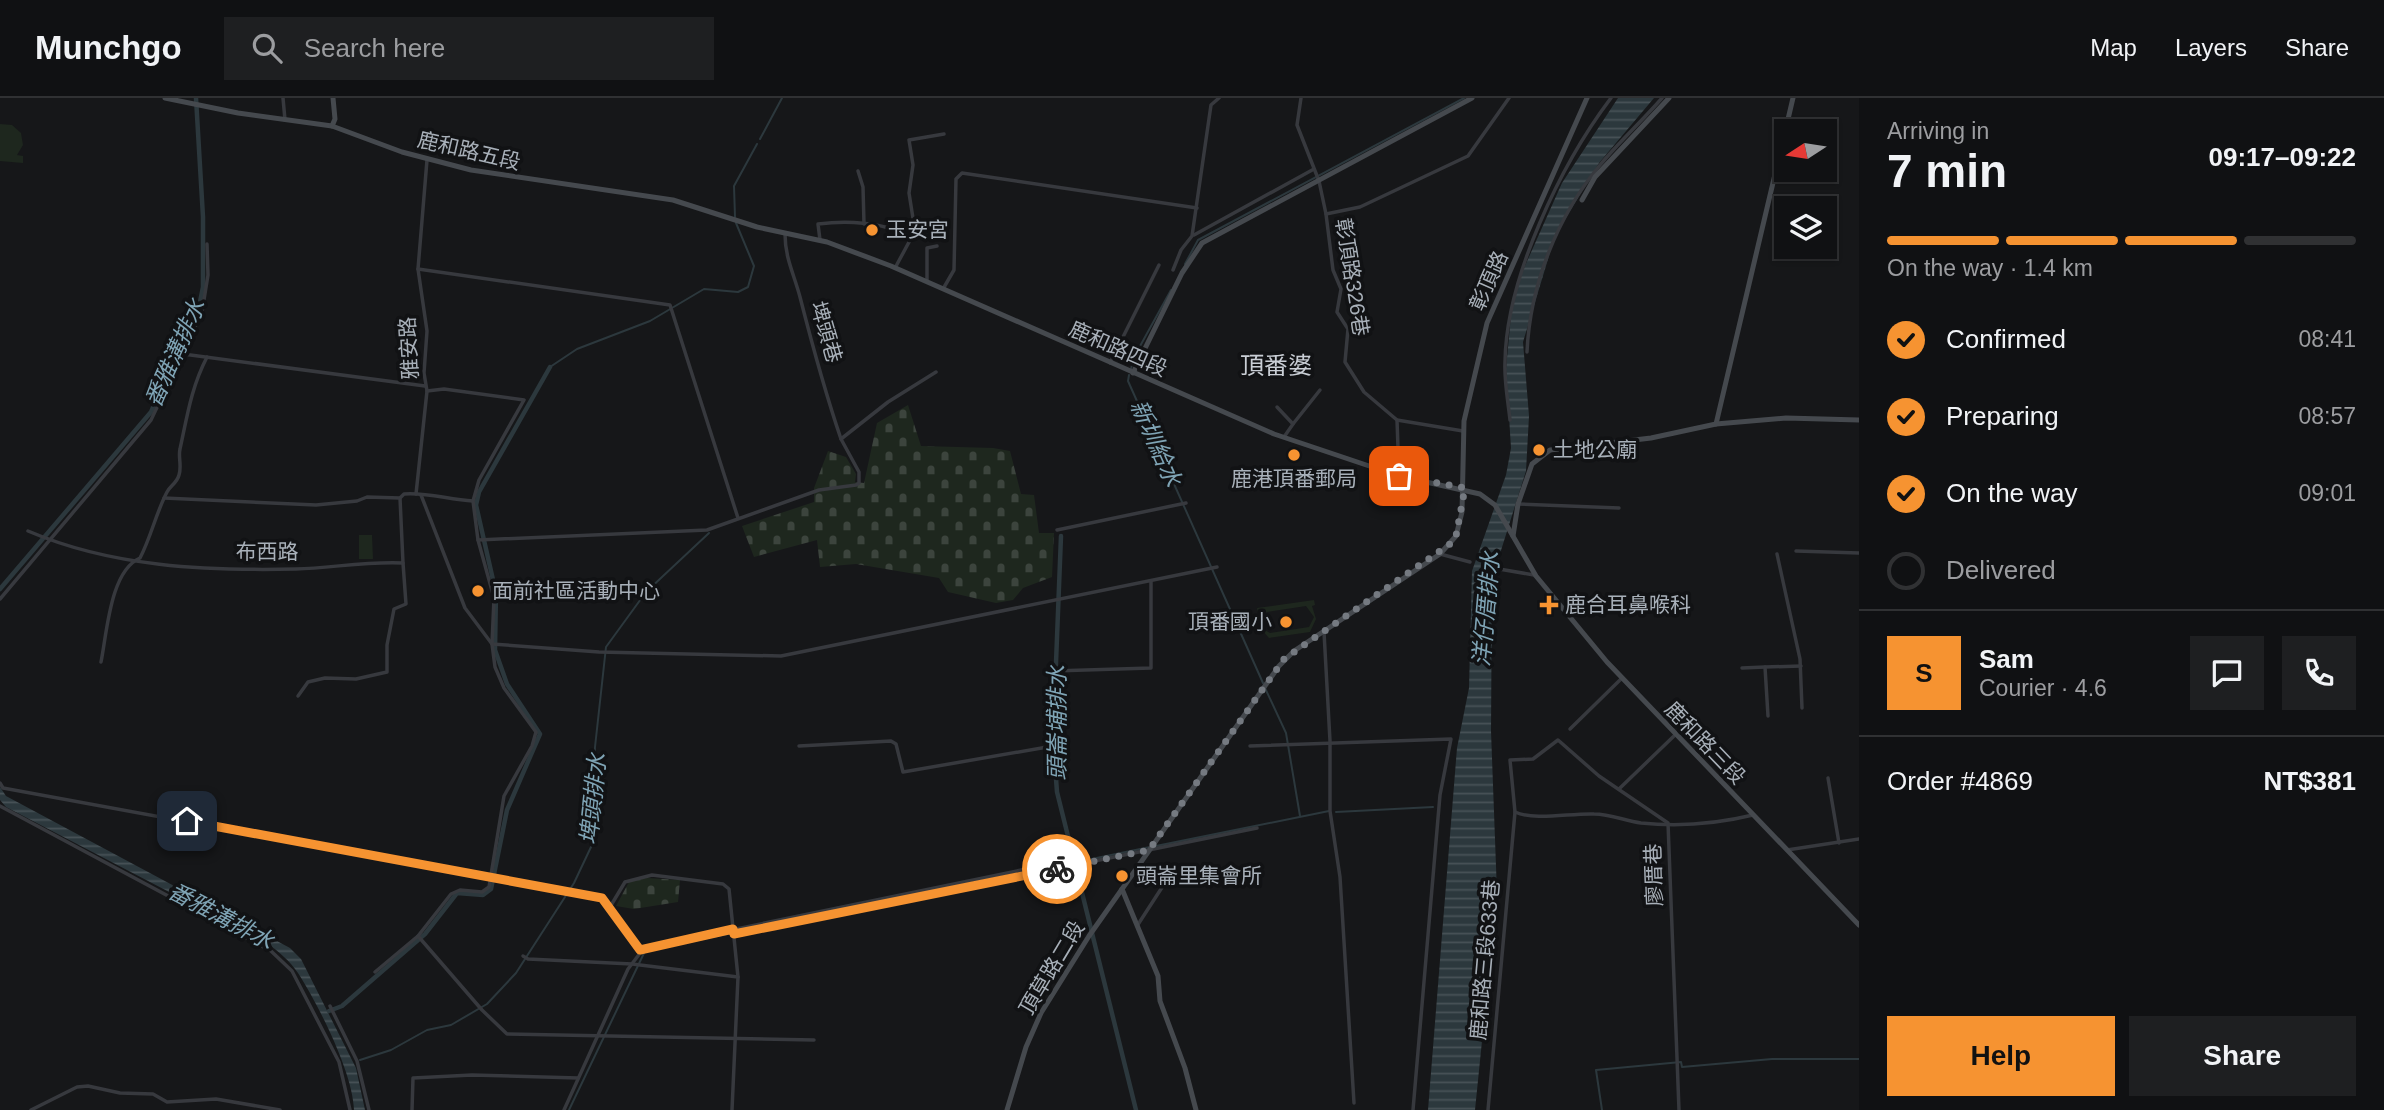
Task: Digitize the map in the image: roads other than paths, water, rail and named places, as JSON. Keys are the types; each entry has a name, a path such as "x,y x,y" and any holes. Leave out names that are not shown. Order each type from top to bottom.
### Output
{"street":[{"name":"鹿和路五段","path":"165,98 332,126 427,160 539,183 673,200 734,220"},
{"path":"283,98 285,120"},
{"path":"332,126 335,119 333,98"},
{"path":"1192,236 1212,103 1219,98"},
{"name":"彰頂路326巷","path":"1301,98 1297,125 1317,175 1326,214 1333,270 1341,289 1337,312 1348,329 1345,362 1364,392 1397,420"},
{"path":"1173,270 1181,250 1192,236 1472,98"},
{"path":"1326,214 1360,207 1468,156 1508,98"},
{"name":"彰頂路","path":"1440,554 1456,536 1465,488 1463,431 1487,323 1587,98"},
{"path":"1510,420 1504,359 1519,276 1570,159 1611,98"},
{"path":"1527,352 1536,287 1555,237 1580,192 1601,164 1662,98"},
{"path":"1582,200 1595,177 1669,98"},
{"path":"1716,424 1793,98"},
{"path":"895,268 912,237 915,221 909,193 913,165 909,140 944,134"},
{"name":"雅安路","path":"427,160 418,269 427,331 419,494 466,608 492,644"},
{"path":"858,171 863,187 864,224"},
{"path":"943,289 954,270 956,179 962,173 1197,208"},
{"path":"1133,373 1197,248 1317,175"},
{"name":"鹿和路四段","path":"734,220 820,241 895,268 1283,438 1399,476 1465,488 1489,501"},
{"path":"820,241 818,224 850,222 897,228 912,237"},
{"name":"埤頭巷","path":"738,518 819,491 859,483 859,472 841,439 805,327 795,280 786,260 785,234"},
{"path":"0,599 151,420 183,354 205,298 207,244"},
{"path":"928,283 927,248 937,246"},
{"path":"1110,363 1158,265"},
{"path":"418,269 670,305 738,518 707,530 478,540"},
{"path":"183,354 524,400 480,480 472,501 478,540 495,598 492,644 495,667 504,688 536,733 532,746 504,796 489,887 485,891 460,890 451,894 419,937 375,972"},
{"path":"102,662 113,592 133,561 142,554 164,498 179,476 182,461 179,453 187,425 186,414 193,384 207,357"},
{"path":"841,439 888,402 936,372"},
{"path":"1283,438 1320,390"},
{"path":"1277,407 1293,424"},
{"path":"1513,537 1518,504 1532,464 1550,450 1651,438 1716,424 1786,418 1859,420"},
{"path":"1399,476 1397,420 1463,431"},
{"path":"164,498 316,505 357,501 367,497 400,498 404,494 419,494 472,501"},
{"path":"298,696 308,682 325,678 355,679 387,672 387,645 394,609 406,604 400,498"},
{"name":"鹿和路三段","path":"1489,501 1536,576 1622,678 1859,925"},
{"path":"1058,530 1186,503"},
{"path":"1518,504 1619,508"},
{"name":"布西路","path":"28,531 82,552 177,566 298,569 403,563"},
{"path":"1796,551 1859,554"},
{"path":"1440,554 1470,562"},
{"name":"頂草路二段","path":"1007,1110 1026,1047 1041,1013 1122,889 1267,682 1289,654 1440,554"},
{"path":"1777,554 1801,666 1802,708"},
{"path":"492,644 599,652 781,656 1217,567"},
{"path":"1499,569 1536,576"},
{"path":"1053,671 1151,668 1151,581"},
{"path":"1324,632 1330,741 1330,811 1339,866 1354,1103"},
{"path":"1742,668 1801,666"},
{"path":"1765,667 1768,716"},
{"path":"1570,729 1622,678"},
{"path":"1668,824 1619,789 1675,735"},
{"path":"1250,746 1451,738 1440,795 1413,1110"},
{"name":"鹿和路三段633巷","path":"1488,1110 1515,812 1510,760 1533,759 1558,740 1593,771 1619,789"},
{"path":"799,746 891,741 896,744 903,772 1052,746"},
{"path":"1828,779 1839,843"},
{"path":"0,783 3,788 602,898 640,950"},
{"path":"0,806 271,951 287,963 339,1062 350,1110"},
{"path":"1515,812 1532,818 1562,813 1609,814 1641,823 1709,826 1753,815"},
{"name":"廖厝巷","path":"1668,824 1679,1110"},
{"path":"565,1110 640,950 1257,828"},
{"path":"1787,850 1859,839"},
{"path":"734,932 1070,860"},
{"path":"1137,926 1172,872 1220,868"},
{"path":"610,907 625,882 652,875 723,884 729,889 738,977 733,1110"},
{"path":"1122,889 1158,976 1160,1001 1185,1068 1196,1110"},
{"path":"419,937 480,1009 507,1034 814,1040"},
{"path":"525,958 632,964 738,977"},
{"path":"330,1006 357,1061 369,1110"},
{"path":"412,1110 413,1078 472,1075 579,1078"},
{"path":"31,1110 77,1087 88,1086 120,1093 153,1094 167,1102 216,1099 280,1110"}],"water":[{"name":"洋仔厝排水","path":"1618,98 1654,98 1599,163 1555,236 1523,342 1529,416 1526,471 1492,579 1491,731 1497,893 1475,1110 1428,1110 1457,748 1469,688 1472,571 1506,475 1511,448 1506,369 1511,315 1520,277 1562,183"},
{"path":"0,787 6,796 290,948 301,959 356,1068 365,1110 354,1110 348,1078 325,1021 298,973 280,953 267,943 6,807 0,800"}],"waterway":[{"name":"番雅溝排水","path":"0,589 151,412 184,332 199,307 203,287 203,217 196,98"},
{"path":"760,139 782,98"},
{"name":"新圳給水","path":"1185,264 1198,240 1464,98"},
{"path":"735,217 734,186 757,144"},
{"path":"550,367 577,349 650,321 704,289 738,292 748,287 754,266 736,223"},
{"name":"新圳給水","path":"1131,369 1134,357 1171,290"},
{"path":"329,1011 342,1006 425,934 457,893 483,895 491,889 507,810 540,734 507,684 495,650 496,593 476,505 479,492 550,367"},
{"name":"新圳給水","path":"1129,375 1128,381 1263,683"},
{"name":"埤頭排水","path":"360,1060 391,1050 427,1030 451,1025 487,1004 516,973 574,883 591,847 595,747 606,647 646,592 709,533"},
{"name":"頭崙埔排水","path":"1061,536 1053,739 1057,792 1136,1110"},
{"name":"新圳給水","path":"1265,688 1286,733 1300,816"},
{"path":"1336,812 1433,807"},
{"path":"1156,846 1329,811"},
{"path":"569,1110 645,951 1150,847"},
{"path":"1602,1110 1596,1070 1681,1062 1682,1067 1772,1059 1859,1059"}],"place":[{"name":"玉安宮","path":"872,230"},
{"name":"土地公廟","path":"1539,450"},
{"name":"鹿港頂番郵局","path":"1294,455"},
{"name":"面前社區活動中心","path":"478,591"},
{"name":"鹿合耳鼻喉科","path":"1549,605"},
{"name":"頂番國小","path":"1286,622"},
{"name":"頭崙里集會所","path":"1122,876"}],"district":[{"name":"頂番婆","path":"1276,366"}]}
